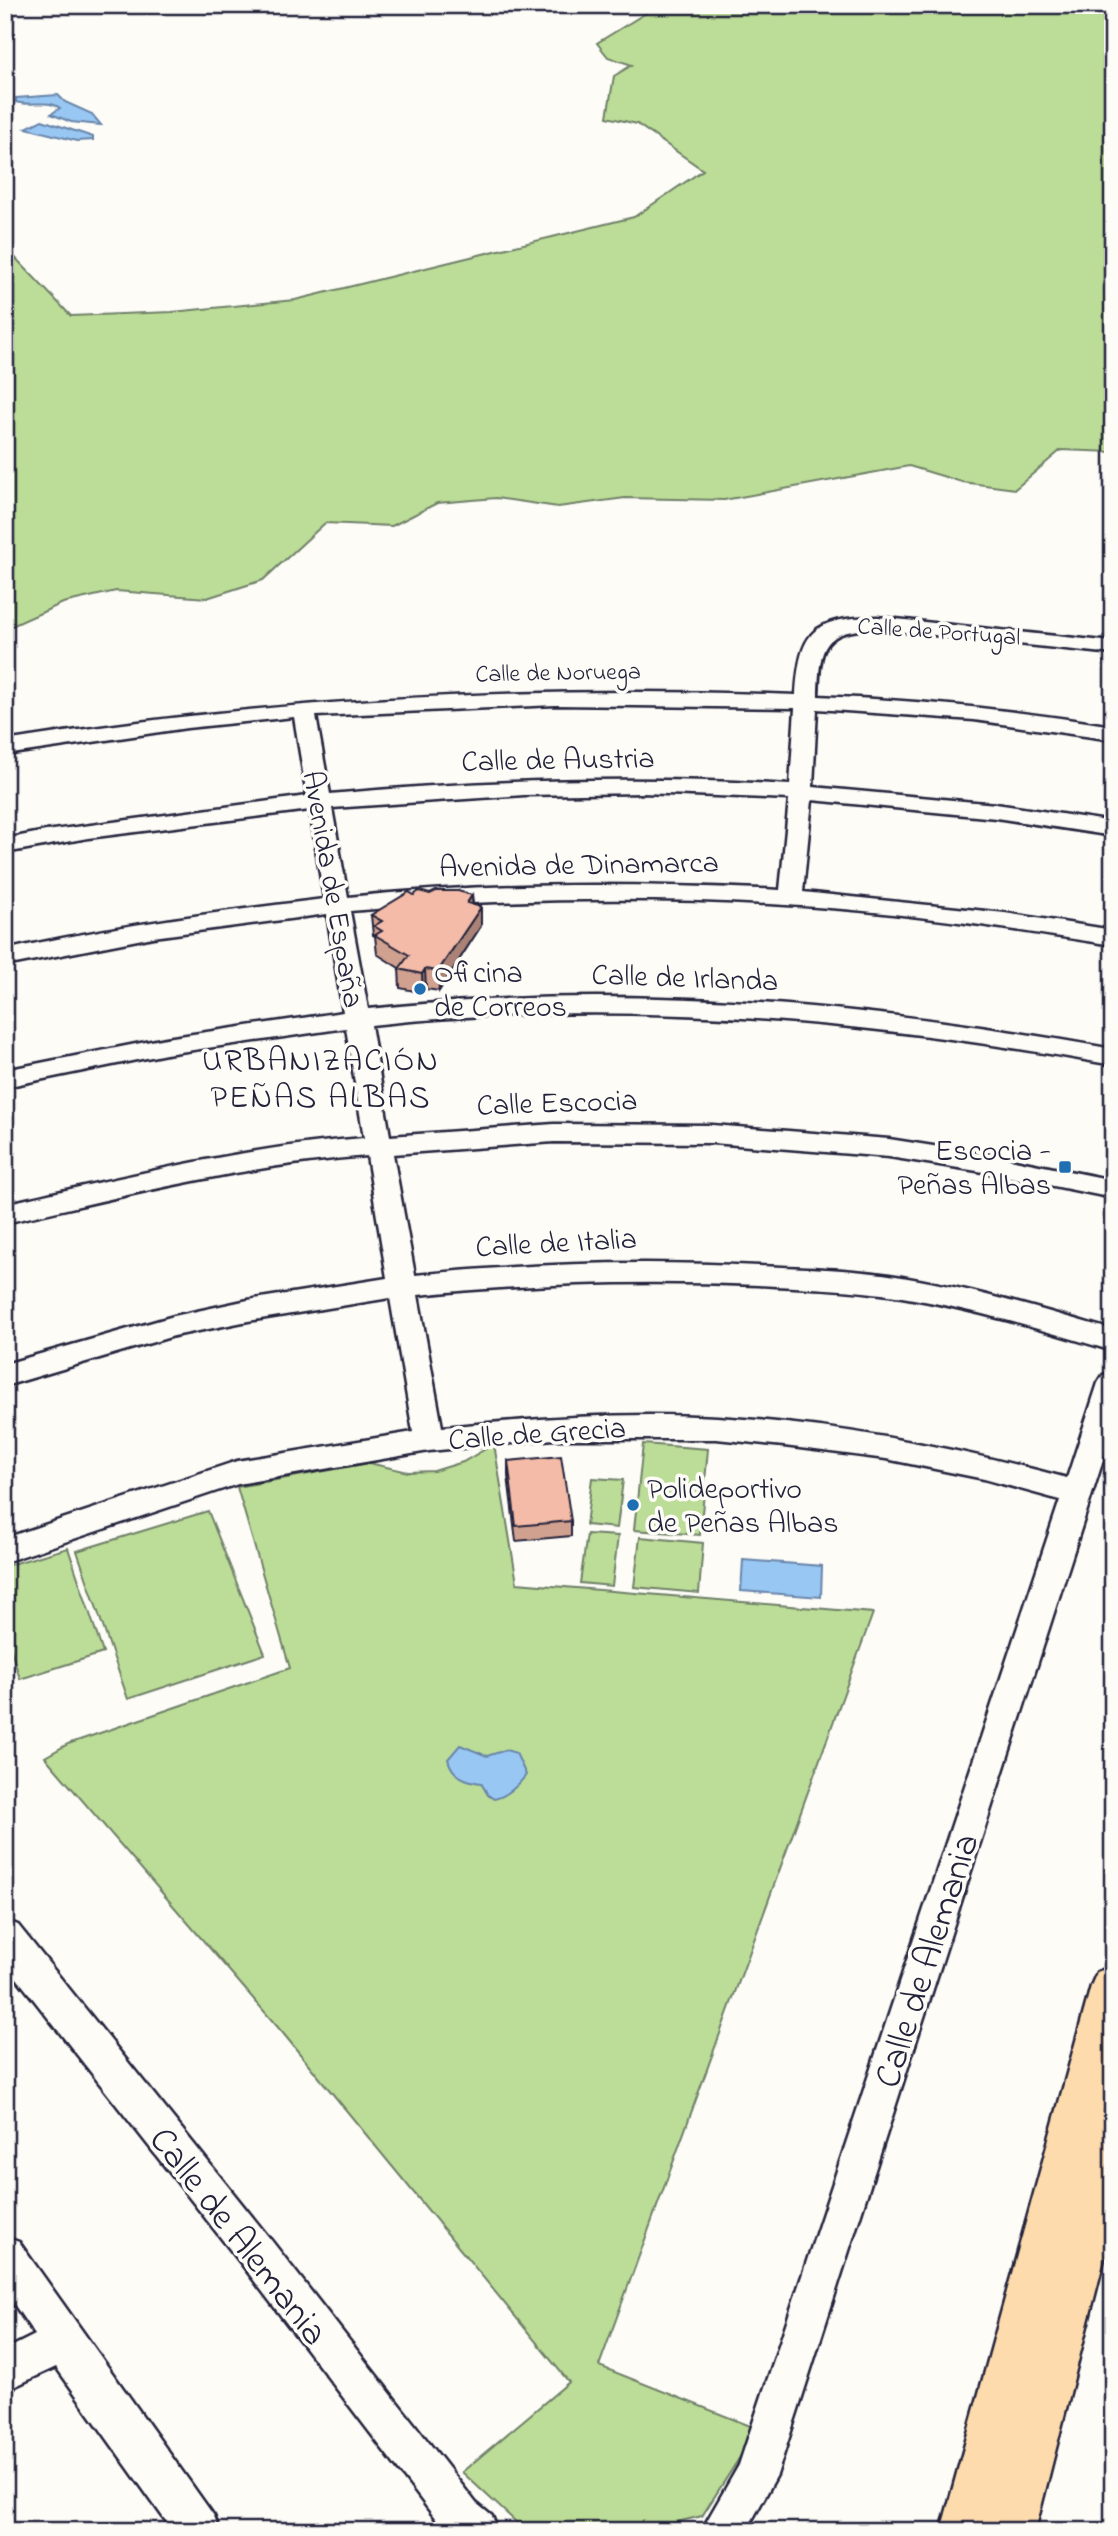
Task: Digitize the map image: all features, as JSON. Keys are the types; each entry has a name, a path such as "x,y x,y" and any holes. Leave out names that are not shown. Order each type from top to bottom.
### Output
{"main road":[{"path":"967,2531 1113,1986"},
{"path":"1009,2531 1113,2130"}],"street":[{"name":"Calle de Portugal","path":"791,896 801,792 809,658 816,641 824,634 847,624 877,623 1113,648"},
{"name":"Calle de Noruega","path":"5,748 131,729 304,710 485,698 651,697 806,702 959,713 1113,733"},
{"name":"Avenida de España","path":"304,710 429,1440"},
{"name":"Calle de Austria","path":"5,846 208,814 318,801 506,788 801,792 984,810 1113,829"},
{"name":"Avenida de Dinamarca","path":"5,958 202,922 336,905 453,895 562,891 791,896 919,909 1113,938"},
{"name":"Calle de Irlanda","path":"5,1079 180,1042 356,1017 537,1004 728,1008 921,1024 1113,1057"},
{"name":"Calle Escocia","path":"5,1214 175,1175 309,1151 554,1133 737,1135 889,1148 990,1164 1113,1189"},
{"name":"Calle de Italia","path":"5,1375 171,1326 280,1304 403,1286 546,1272 695,1271 870,1282 978,1301 1113,1341"},
{"name":"Calle de Alemania","path":"722,2531 756,2475 1113,1383"},
{"name":"Calle de Grecia","path":"5,1550 237,1473 429,1440 554,1428 716,1428 886,1448 984,1467 1077,1493"},
{"name":"Calle de Alemania","path":"5,1936 257,2253 461,2518 477,2531"},
{"path":"5,2256 63,2342 199,2531"},
{"path":"5,2371 63,2342"}],"green space":[{"path":"659,5 1113,5 1113,452 1061,450 1015,489 962,482 909,466 724,500 625,498 558,507 496,498 437,503 392,526 325,523 263,580 207,598 116,591 63,603 5,629 5,247 71,316 172,312 295,300 634,217 703,170 637,124 607,117 614,76 632,65 608,57 597,43"},
{"path":"494,1444 517,1583 873,1613 599,2366 758,2429 702,2516 639,2531 539,2531 517,2523 462,2472 569,2382 282,2032 45,1757 68,1744 290,1668 237,1487 369,1463 408,1472 434,1471 463,1462"},
{"path":"643,1444 708,1449 700,1535 634,1530"},
{"path":"592,1478 623,1480 617,1528 586,1525"},
{"path":"208,1511 265,1654 128,1699 77,1551"},
{"path":"587,1534 618,1536 612,1586 580,1583"},
{"path":"640,1537 703,1543 699,1593 634,1587"},
{"path":"68,1548 103,1653 20,1679 5,1630 5,1566"}],"water":[{"path":"58,95 65,102 92,114 101,125 71,122 51,114 60,108 55,105 16,102 16,98"},
{"path":"42,120 93,137 93,140 77,141 26,128"},
{"path":"743,1560 822,1566 821,1597 741,1591"},
{"path":"460,1745 487,1756 506,1750 516,1753 526,1775 512,1790 494,1799 488,1795 481,1783 465,1779 453,1770 448,1759"}],"building":[{"path":"419,891 430,894 436,891 458,891 472,895 467,903 481,907 438,971 425,969 422,974 399,969 409,955 375,935 382,931 374,926 382,921 371,915 409,892 414,895"},
{"path":"561,1456 571,1521 516,1526 508,1461"}],"place":[{"name":"Oficina de Correos","path":"420,989"},
{"name":"Escocia - Peñas Albas","path":"1065,1167"},
{"name":"Polideportivo de Peñas Albas","path":"633,1505"}],"district":[{"name":"URBANIZACIÓN PEÑAS ALBAS","path":"321,1078"}]}
